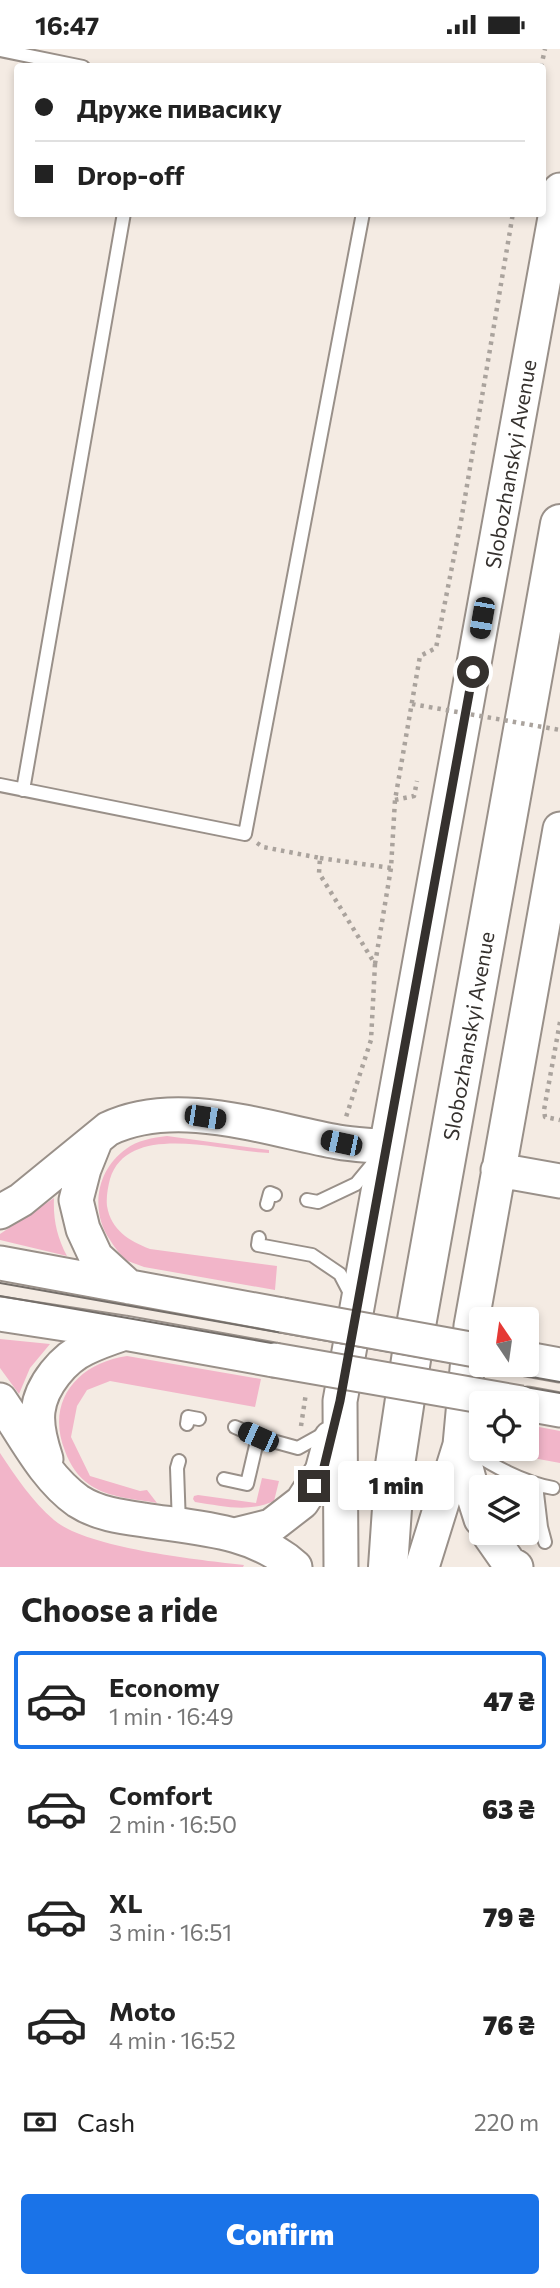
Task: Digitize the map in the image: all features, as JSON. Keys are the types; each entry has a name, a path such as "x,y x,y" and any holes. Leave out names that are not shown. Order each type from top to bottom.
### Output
{"main road":[{"name":"Slobozhanskyi Avenue","path":"341,1567 340,1401 560,190"},
{"name":"Slobozhanskyi Avenue","path":"388,1567 395,1465 416,1320 560,524"},
{"path":"422,1567 460,1445 471,1326 498,1170 556,873 560,829"},
{"path":"0,1212 21,1200 108,1129 134,1119 177,1114 268,1127 341,1143 386,1147"},
{"path":"97,1137 84,1169 76,1200 83,1229 96,1257 129,1287"},
{"path":"498,1170 560,1181"},
{"path":"0,1263 469,1349"},
{"path":"0,1314 124,1333 469,1394"},
{"path":"51,1473 38,1430 38,1409 47,1386 62,1364 84,1348 124,1333"},
{"path":"0,1399 51,1473 78,1500 119,1517 235,1535 264,1546 295,1567"},
{"path":"235,1535 271,1526 302,1503 323,1471 340,1401"},
{"path":"460,1445 469,1482"},
{"name":"Slobozhanskyi Avenue","path":"366,1567 395,1465"},
{"path":"496,1545 509,1563 516,1567"}],"lane":[{"path":"0,50 63,63"},
{"path":"23,790 123,217"},
{"path":"0,785 245,834 362,217"},
{"path":"307,1200 318,1202 356,1184 386,1147"},
{"path":"259,1238 258,1245 312,1255 340,1274 357,1307"},
{"path":"235,1427 258,1437 298,1448 323,1435 340,1401"},
{"path":"224,1479 247,1484 258,1437"},
{"path":"460,1445 514,1475"},
{"path":"179,1525 182,1467"},
{"path":"539,1486 553,1488"},
{"path":"539,1510 545,1542"}],"path":[{"path":"345,1121 371,1039 375,964 391,868 395,800 419,656 436,648 468,482 512,217"},
{"path":"412,704 560,730"},
{"path":"395,800 414,796 417,781"},
{"path":"245,834 263,847 391,868"},
{"path":"320,858 319,873 375,964"},
{"path":"560,1022 544,1110 545,1117 560,1120"}],"shaded area":[{"path":"167,1136 269,1150 269,1153 180,1143 136,1150 120,1161 110,1179 107,1206 112,1222 128,1238 150,1249 277,1266 275,1290 144,1267 128,1261 114,1246 100,1217 98,1204 102,1179 116,1158 130,1146"},
{"path":"54,1198 56,1228 67,1256 0,1240 0,1234"},
{"path":"0,1339 50,1344 30,1368 19,1394 0,1368"},
{"path":"127,1356 261,1379 255,1407 110,1381 87,1390 77,1406 71,1437 90,1476 140,1491 147,1490 157,1503 114,1495 90,1485 72,1466 60,1433 59,1416 70,1387 94,1367"},
{"path":"539,1427 560,1431 560,1463 539,1459"},
{"path":"0,1453 39,1505 54,1520 70,1530 144,1551 244,1565 0,1567"},
{"path":"262,1478 279,1481 274,1501 264,1505 235,1507 195,1502 193,1499 198,1495 256,1503"}],"tram line":[{"path":"0,1283 560,1382"},
{"path":"0,1296 560,1393"}],"route":[{"path":"314,1486 323,1471 340,1401 473,672"}]}
